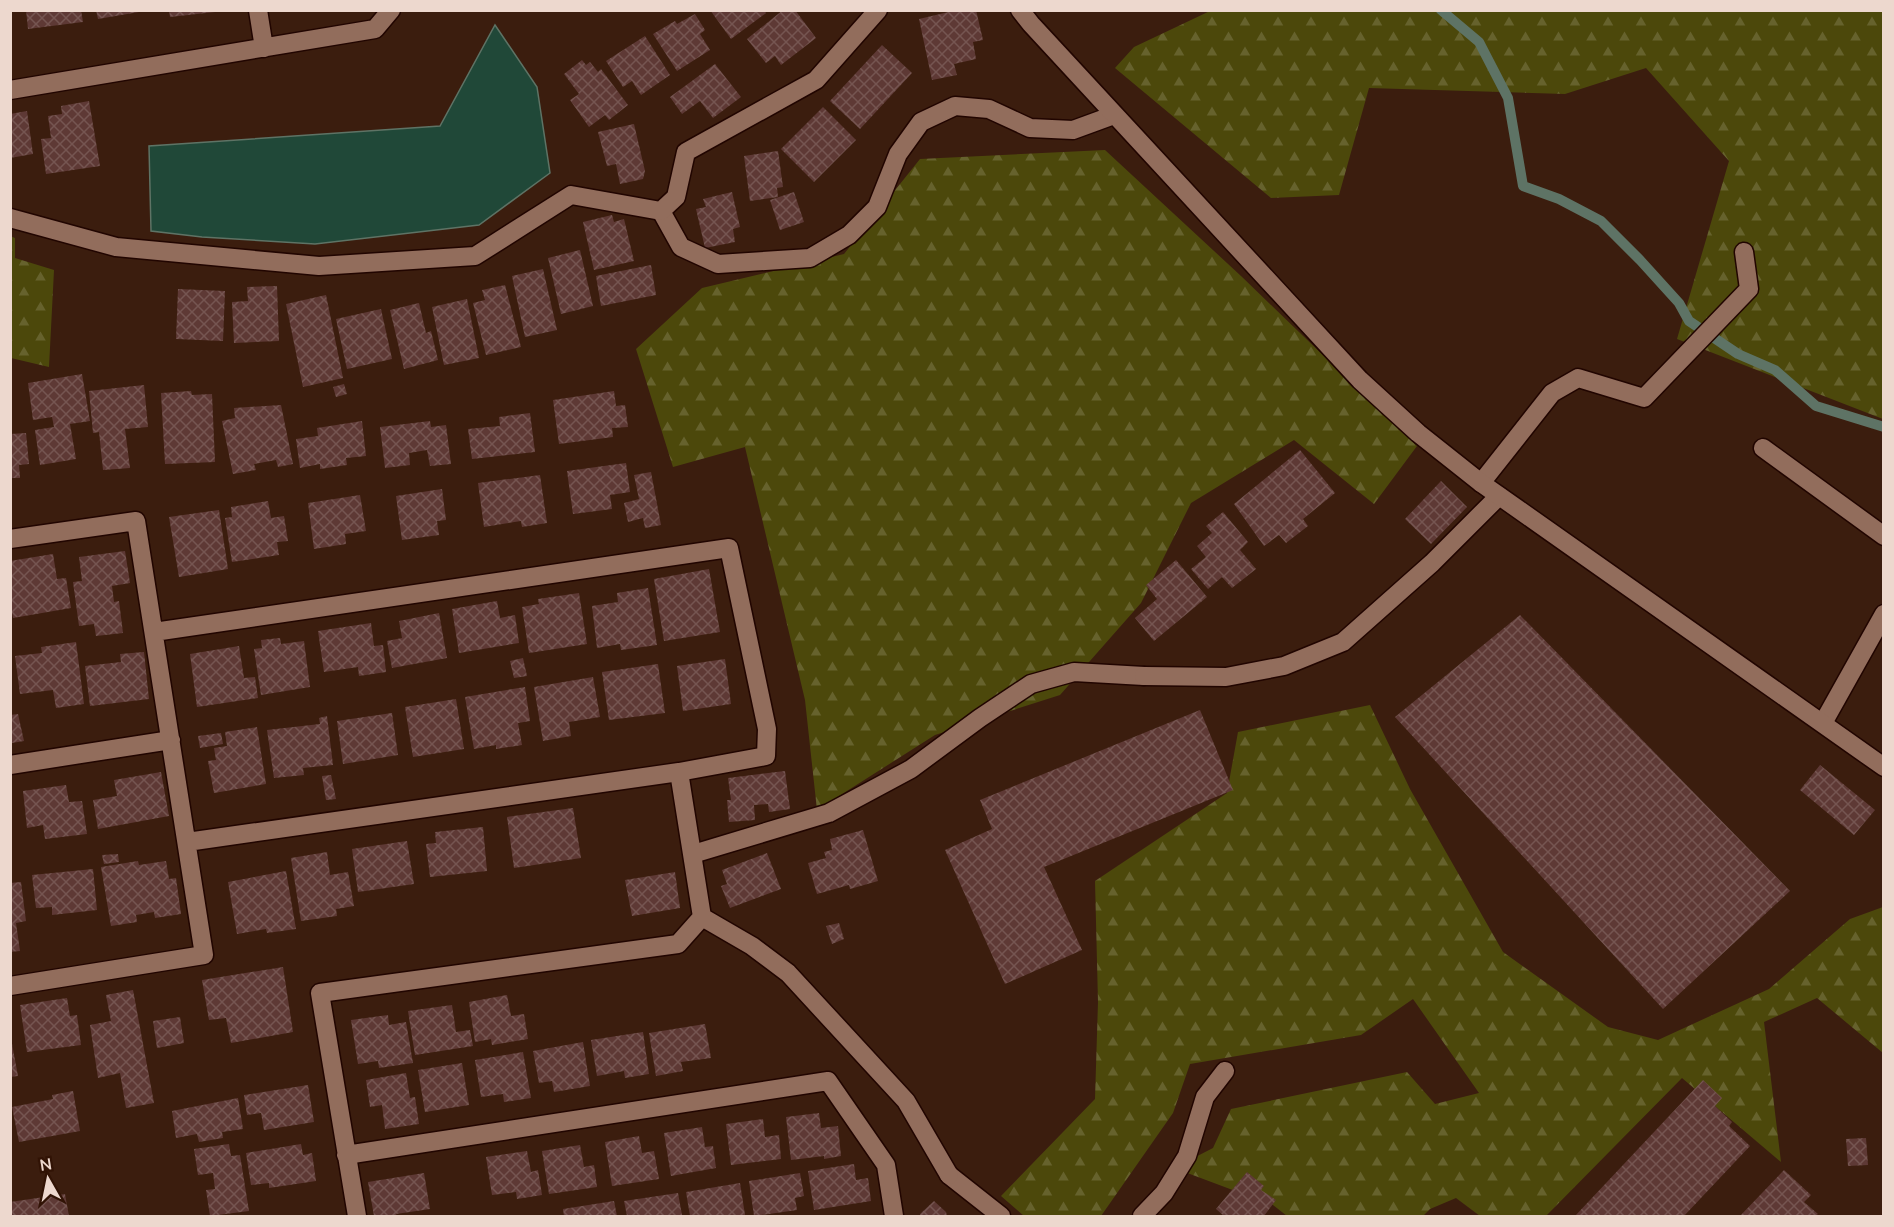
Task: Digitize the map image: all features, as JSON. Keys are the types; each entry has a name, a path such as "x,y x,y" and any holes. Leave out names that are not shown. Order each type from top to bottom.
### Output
{"street":[{"path":"258,10 264,48"},
{"path":"10,90 375,29 391,10"},
{"path":"661,211 676,197 686,152 816,80 878,10"},
{"path":"1020,10 1030,24 1360,380 1418,433 1481,483 1884,767"},
{"path":"661,211 681,247 718,264 810,258 849,235 877,207 898,154 921,122 955,106 989,110 1030,128 1072,130 1114,115"},
{"path":"10,218 116,247 319,266 475,256 571,195 661,211"},
{"path":"1481,483 1552,393 1578,378 1644,398 1749,289 1744,252"},
{"path":"1763,448 1884,536"},
{"path":"693,854 829,813 911,769 1031,684 1074,672 1226,677 1284,666 1343,642 1431,563 1499,495"},
{"path":"10,539 136,521 204,956 10,986"},
{"path":"154,632 729,548 767,729 766,756 679,772 187,842"},
{"path":"1823,723 1884,614"},
{"path":"10,765 171,740"},
{"path":"679,772 702,918"},
{"path":"357,1216 320,993 678,944 702,918"},
{"path":"702,918 752,946 788,973 906,1101 949,1175 1001,1216"},
{"path":"1142,1216 1164,1193 1187,1156 1205,1097 1225,1071"},
{"path":"346,1155 828,1081 886,1165 894,1216"}],"green space":[{"path":"1210,11 1883,11 1883,419 1677,339 1729,161 1646,68 1565,94 1369,88 1339,195 1271,198 1115,68 1134,47"},
{"path":"1105,150 1241,276 1417,446 1374,504 1294,440 1191,503 1141,603 1060,695 935,735 817,810 805,700 745,447 673,467 636,349 702,288 844,254 920,159"},
{"path":"10,236 15,238 15,258 54,270 49,367 11,358"},
{"path":"1370,705 1410,789 1503,952 1608,1027 1658,1040 1769,989 1850,919 1883,907 1883,1053 1817,998 1764,1022 1781,1162 1682,1078 1546,1216 1480,1216 1456,1198 1430,1209 1423,1216 1287,1216 1273,1205 1174,1168 1213,1148 1231,1109 1407,1072 1435,1104 1479,1093 1413,999 1361,1035 1190,1064 1173,1113 1101,1216 1024,1216 1001,1196 1095,1099 1098,1002 1095,881 1227,793 1238,732"}],"shaded area":[{"path":"495,25 537,87 550,173 479,225 315,244 202,237 151,231 149,146 440,126"}],"building":[{"path":"26,10 81,10 83,22 28,29"},
{"path":"96,10 139,10 139,12 98,19"},
{"path":"169,10 215,10 215,12 170,17"},
{"path":"710,10 764,10 766,13 731,39"},
{"path":"783,10 795,10 816,38 781,65 775,56 766,63 747,39"},
{"path":"957,10 976,10 983,40 973,42 976,59 954,64 957,75 932,80 919,19"},
{"path":"695,14 705,30 700,34 710,50 677,71 653,34 675,21 677,24"},
{"path":"645,36 670,75 641,95 632,81 623,87 606,61"},
{"path":"882,45 912,73 860,129 830,101"},
{"path":"582,60 586,65 590,62 598,72 601,69 628,105 609,120 605,115 589,127 570,100 579,94 564,74"},
{"path":"715,64 741,97 713,118 700,101 682,114 670,97"},
{"path":"89,101 100,166 46,174 41,139 51,138 48,116 62,114 61,106"},
{"path":"823,107 856,140 814,182 781,149"},
{"path":"27,111 33,154 10,158 10,114"},
{"path":"634,124 645,171 643,179 620,184 616,164 607,166 598,132"},
{"path":"778,151 783,187 777,188 778,197 750,201 744,156"},
{"path":"732,192 740,227 733,229 735,242 705,248 696,209 706,207 703,199"},
{"path":"794,192 804,222 780,230 770,200"},
{"path":"612,215 614,222 624,219 634,261 594,270 583,222"},
{"path":"580,250 593,306 561,314 548,258"},
{"path":"651,265 656,295 601,306 596,276"},
{"path":"543,269 557,330 525,337 512,276"},
{"path":"505,285 521,347 486,355 473,303 485,300 482,290"},
{"path":"277,286 279,341 234,343 232,302 248,301 247,287"},
{"path":"178,289 225,291 223,341 176,339"},
{"path":"326,295 343,378 303,387 286,304"},
{"path":"467,299 479,358 444,365 432,307"},
{"path":"419,303 426,333 431,331 438,360 404,369 390,310"},
{"path":"381,309 392,359 347,369 336,319"},
{"path":"82,374 90,421 70,424 76,459 40,465 35,430 54,427 52,417 33,420 28,383"},
{"path":"344,384 347,394 336,397 333,387"},
{"path":"144,385 148,427 125,429 130,468 103,470 99,432 93,433 89,391"},
{"path":"191,391 192,395 212,394 215,462 165,464 161,393"},
{"path":"614,391 616,406 625,405 628,427 612,428 613,437 559,444 553,400"},
{"path":"281,405 293,464 278,467 276,460 254,464 256,470 233,474 222,421 235,418 234,408"},
{"path":"530,413 535,452 472,459 468,429 500,426 499,417"},
{"path":"362,421 366,456 346,458 347,465 320,469 320,464 300,468 296,439 318,436 317,428"},
{"path":"430,421 431,427 446,425 451,464 430,466 427,450 409,453 410,465 385,468 380,427"},
{"path":"26,433 29,464 19,465 20,478 10,478 10,434"},
{"path":"1300,450 1335,493 1303,519 1308,526 1286,543 1279,535 1264,546 1234,504"},
{"path":"626,463 630,492 610,495 612,509 573,514 567,471"},
{"path":"651,472 661,525 645,528 643,518 628,522 624,503 639,499 634,475"},
{"path":"540,475 547,523 522,527 521,521 484,527 478,483"},
{"path":"1441,481 1467,507 1431,544 1405,519"},
{"path":"442,489 446,520 437,521 439,535 402,540 396,496"},
{"path":"360,495 366,531 345,534 346,544 314,549 308,503"},
{"path":"268,501 271,518 284,516 288,541 277,542 279,555 232,562 225,518 232,517 231,507"},
{"path":"219,510 228,569 179,577 169,517"},
{"path":"1223,512 1248,542 1240,550 1256,569 1232,588 1222,577 1208,589 1191,569 1206,557 1197,546 1212,533 1206,526"},
{"path":"125,551 130,583 112,586 114,602 119,601 123,633 96,636 94,624 79,626 73,582 82,581 79,557"},
{"path":"53,554 57,579 66,578 71,608 13,618 10,602 10,561"},
{"path":"1176,560 1207,597 1154,641 1135,618 1157,599 1146,585"},
{"path":"709,569 720,632 664,641 654,579"},
{"path":"648,588 657,645 621,650 620,644 597,648 592,606 618,602 617,593"},
{"path":"579,593 587,644 529,653 522,607 539,604 538,599"},
{"path":"497,601 500,618 515,615 519,643 459,653 452,609"},
{"path":"439,613 447,658 392,668 387,641 402,638 399,621"},
{"path":"1520,615 1790,891 1663,1009 1395,717"},
{"path":"371,623 374,646 383,645 386,672 359,676 358,667 324,672 318,631"},
{"path":"280,638 281,644 304,641 310,687 261,695 254,649 262,648 261,640"},
{"path":"76,642 84,704 56,708 53,690 20,694 15,656 42,653 41,647"},
{"path":"239,646 244,678 255,677 258,698 197,707 190,654"},
{"path":"144,652 149,699 90,706 85,666 121,662 120,654"},
{"path":"523,658 527,676 514,678 510,661"},
{"path":"725,659 731,704 683,711 677,666"},
{"path":"658,664 665,713 609,720 602,672"},
{"path":"593,677 600,717 569,722 571,736 543,741 534,687"},
{"path":"525,687 530,721 518,723 522,745 496,749 496,745 474,749 465,697"},
{"path":"456,699 464,749 413,757 405,707"},
{"path":"1200,710 1233,790 1044,867 1082,950 1005,984 945,850 992,829 980,800"},
{"path":"392,713 398,755 343,764 337,721"},
{"path":"18,714 24,741 12,743 10,715"},
{"path":"327,716 333,765 303,768 304,775 274,778 267,730 320,724 319,718"},
{"path":"257,727 266,784 214,793 208,761 216,760 214,748 227,746 225,732"},
{"path":"221,733 223,744 200,748 198,736"},
{"path":"1820,765 1875,810 1854,835 1800,790"},
{"path":"785,771 790,809 769,812 768,804 754,805 755,820 729,822 727,800 731,800 728,778"},
{"path":"161,772 169,816 98,829 93,800 117,796 114,780"},
{"path":"331,775 336,799 326,800 322,776"},
{"path":"66,785 69,802 82,801 87,834 45,839 43,825 27,828 23,791"},
{"path":"573,808 581,858 514,868 507,817"},
{"path":"483,827 487,871 430,877 426,844 436,843 435,832"},
{"path":"863,830 878,881 850,889 849,885 817,894 808,863 826,858 824,852 832,850 830,839"},
{"path":"407,841 414,884 358,892 352,849"},
{"path":"327,852 330,875 348,872 354,906 336,909 337,916 301,921 291,858"},
{"path":"767,853 781,889 730,908 721,886 727,884 722,870"},
{"path":"118,854 119,862 104,864 102,855"},
{"path":"138,861 139,865 166,861 169,879 176,878 181,914 155,918 154,912 136,915 137,922 111,926 101,867"},
{"path":"93,869 97,910 52,915 52,907 36,908 32,875"},
{"path":"286,871 296,929 267,933 266,929 237,934 228,882"},
{"path":"675,872 680,908 632,916 625,880"},
{"path":"21,882 26,921 16,923 20,951 10,952 10,883"},
{"path":"839,923 844,939 832,944 826,926"},
{"path":"283,967 293,1032 231,1043 226,1018 209,1020 202,980"},
{"path":"133,990 154,1103 126,1108 120,1073 98,1078 90,1025 111,1021 106,995"},
{"path":"507,995 511,1016 524,1014 528,1039 492,1045 491,1039 475,1042 469,1002"},
{"path":"67,998 70,1016 77,1015 81,1045 27,1052 20,1005"},
{"path":"452,1005 456,1032 470,1030 473,1046 415,1055 408,1011"},
{"path":"388,1015 389,1025 406,1022 413,1063 379,1068 378,1061 358,1064 351,1020"},
{"path":"180,1017 184,1043 157,1048 153,1021"},
{"path":"705,1024 711,1058 681,1062 683,1071 656,1076 649,1033"},
{"path":"643,1032 649,1074 625,1078 624,1071 597,1076 591,1040"},
{"path":"10,1033 18,1076 10,1077"},
{"path":"583,1042 590,1086 554,1092 552,1081 539,1083 533,1051"},
{"path":"523,1052 531,1098 504,1102 503,1094 481,1097 475,1060"},
{"path":"462,1063 469,1105 425,1112 418,1070"},
{"path":"406,1073 410,1098 415,1097 419,1124 385,1129 382,1105 370,1107 366,1080"},
{"path":"1703,1080 1722,1098 1715,1106 1732,1122 1729,1126 1750,1146 1684,1216 1575,1216"},
{"path":"308,1085 314,1122 264,1130 261,1113 247,1115 244,1095"},
{"path":"73,1091 80,1131 19,1142 12,1107 53,1099 52,1095"},
{"path":"238,1098 243,1129 222,1132 223,1138 199,1142 197,1134 176,1138 172,1111"},
{"path":"819,1113 821,1128 838,1126 841,1156 791,1160 786,1117"},
{"path":"763,1119 765,1137 779,1135 781,1159 731,1165 726,1124"},
{"path":"702,1127 705,1147 713,1146 716,1168 671,1176 664,1133"},
{"path":"639,1136 642,1153 654,1151 659,1179 612,1186 605,1142"},
{"path":"1866,1138 1868,1165 1848,1166 1846,1139"},
{"path":"229,1144 231,1156 240,1155 249,1211 210,1216 206,1190 215,1189 213,1173 198,1175 194,1149"},
{"path":"301,1144 303,1155 312,1153 316,1181 269,1188 269,1183 251,1185 246,1153"},
{"path":"580,1145 584,1167 594,1165 597,1187 549,1194 542,1151"},
{"path":"527,1151 531,1172 538,1170 542,1195 517,1199 516,1192 492,1195 486,1157"},
{"path":"854,1164 856,1180 868,1178 871,1201 814,1210 808,1171"},
{"path":"1784,1170 1811,1195 1804,1202 1818,1214 1815,1216 1740,1216"},
{"path":"1247,1172 1264,1186 1261,1190 1276,1200 1264,1216 1224,1216 1216,1209"},
{"path":"424,1173 430,1209 396,1214 397,1216 374,1216 368,1182"},
{"path":"800,1173 804,1196 795,1198 797,1210 754,1216 749,1181"},
{"path":"740,1183 745,1215 690,1216 686,1192"},
{"path":"678,1193 682,1215 627,1216 624,1201"},
{"path":"65,1194 69,1216 10,1216 10,1202"},
{"path":"614,1201 617,1216 564,1216 563,1209"},
{"path":"934,1201 946,1212 947,1216 920,1216 920,1214"}],"waterway":[{"path":"1441,10 1479,42 1508,98 1523,186 1559,199 1601,221 1679,303 1689,321 1738,354 1775,370 1816,406 1884,427"}]}
